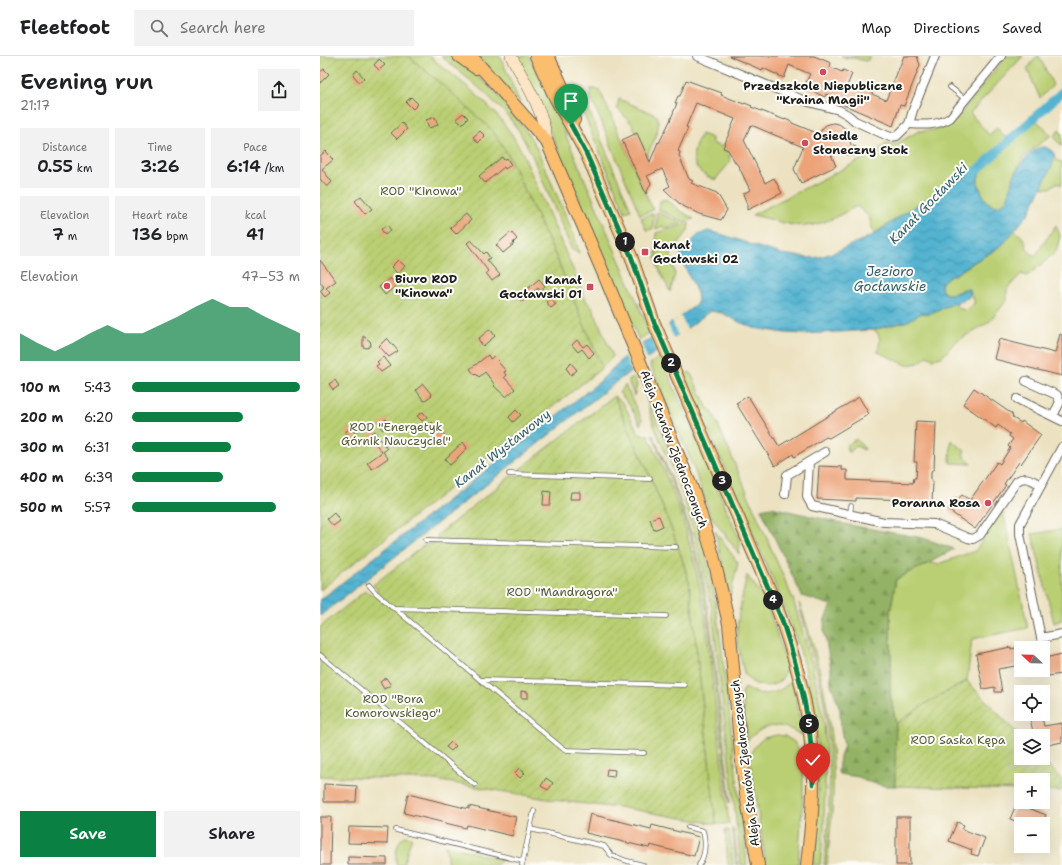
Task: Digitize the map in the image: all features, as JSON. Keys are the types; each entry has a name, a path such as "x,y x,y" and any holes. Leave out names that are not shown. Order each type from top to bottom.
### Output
{"main road":[{"path":"459,56 494,82"},
{"path":"471,56 547,142"},
{"name":"Aleja Stanów Zjednoczonych","path":"511,56 529,89 543,121 547,142 646,375 695,496 708,539 729,624 744,780 758,865"},
{"path":"536,56 555,97 586,153"},
{"path":"548,56 566,95 586,153 631,256 654,322 776,605 796,666 806,709 812,756 812,797 807,865"}],"street":[{"path":"697,56 805,101 839,110 855,121 890,137 896,136 909,124 913,110 935,56"},
{"path":"909,124 930,125 941,123 950,118 1001,56"},
{"path":"1026,381 1057,395 1060,402 1053,416"},
{"path":"1017,399 1062,421"},
{"path":"1062,447 1020,524 1020,534 1041,638 1062,634"},
{"path":"785,494 786,475 825,452"},
{"path":"809,462 807,497 812,506 851,510 884,522 934,524 973,539 980,535 1017,481 1024,477 1041,485"}],"lane":[{"path":"950,87 966,100"},
{"path":"509,474 650,479"},
{"path":"426,540 676,547"},
{"path":"369,585 394,608 562,748 567,750 644,753"},
{"path":"394,608 666,616"},
{"path":"320,655 475,785"},
{"path":"480,680 685,686"},
{"path":"396,830 523,863 534,811"},
{"path":"688,827 703,831 705,840 704,854 699,865"},
{"path":"530,829 604,846 611,855 643,865"}],"green space":[{"name":"ROD \"Kinowa\"","path":"320,56 408,56 492,130 508,155 557,259 602,368 320,590"},
{"path":"408,56 429,56 467,86 485,103 501,120 516,141 587,302 592,307 613,356 602,368 557,259 508,155 492,130"},
{"path":"441,56 453,56 483,81 497,94 527,132 536,147 574,235 579,253 572,250 531,153 519,131 507,115 484,92"},
{"path":"479,56 500,56 520,103"},
{"path":"516,56 529,56 549,96 650,332 639,340 537,100"},
{"path":"841,56 870,56 868,60 865,61"},
{"path":"1006,56 1023,56 970,113 989,135 997,128 1007,139 971,173 915,206 874,234 869,217 857,206 825,222 806,226 798,226 752,215 874,153 885,143 896,144 919,131 943,128 951,123 958,117"},
{"path":"1037,56 1039,56 1053,85 1040,98 1027,69"},
{"path":"590,89 600,91 653,210 640,215 591,97"},
{"path":"581,92 631,210 625,212 578,100"},
{"path":"619,99 656,115 658,120 658,130 647,156 632,124 617,108"},
{"path":"1036,120 1051,135 1022,159 1014,176 1007,198 1001,205 993,206 984,196 978,183 978,177 982,168"},
{"path":"1059,130 1062,134 1062,146 1053,137"},
{"path":"701,134 712,138 712,143 722,147 724,143 731,161 715,180 701,172 696,167 694,162 695,149"},
{"path":"1055,157 1058,161 1062,162 1062,185 1056,183 1050,188 1040,188 1052,166"},
{"path":"666,199 694,219 685,222 659,210 660,201"},
{"path":"657,212 682,223 664,228 663,226 656,229"},
{"path":"654,213 653,229 646,230 641,218"},
{"path":"689,223 688,231 671,253 675,274 670,292 657,265 656,233"},
{"path":"1056,225 1060,236 1056,252 1027,276 1021,274 1007,289 1007,300 989,322 955,342 942,357 933,359 927,356 919,363 907,365 878,352 880,340 878,333 872,330 908,321 922,313 929,314 956,303 957,307 966,311 974,304 974,299 970,294 971,292 964,289 953,294 946,294 942,291 942,282 1003,244 1014,230 1024,240 1028,250 1035,256"},
{"path":"661,357 740,541 739,554 711,516 693,466 650,364"},
{"path":"690,372 708,409 712,411 793,599 812,664 824,723 826,748 824,828 820,865 813,865 818,803 817,741 812,699 803,659 782,601 684,375"},
{"path":"634,378 637,385 634,396 629,380"},
{"path":"625,385 642,420 640,425 623,396 619,393"},
{"path":"646,395 688,495 699,527 712,581 721,643 747,865 741,865 712,610 705,576 687,508 654,426"},
{"path":"614,396 623,403 638,432 641,435 648,435 673,492 689,542 705,616 729,824 716,824 689,582 682,558 664,511"},
{"name":"ROD \"Mandragora\"","path":"614,396 664,511 682,558 689,582 716,824 613,806 553,800 435,780 320,776 320,627 365,591 373,595 378,591 373,585 427,543 436,543 438,538 437,535 511,476 519,477 521,472 520,469"},
{"path":"652,434 682,506 694,542 703,578 709,614 720,706 729,803 707,615 700,577 691,539 678,499"},
{"path":"856,439 865,449 864,450 856,446 848,452 846,446"},
{"path":"951,440 965,451 963,454 971,464 950,463"},
{"path":"771,507 854,526 923,538 954,549 896,579 890,613 890,693 896,724 895,786 885,786 865,781 859,777 839,774 840,757 844,745 841,730 840,709 831,684 831,669 824,630 825,619 831,605 802,596 761,509"},
{"path":"1003,511 1028,628 972,639 967,681 928,702 896,724 890,693 890,613 896,579 929,563 938,564 975,551"},
{"path":"1062,529 1062,620 1054,623 1032,534"},
{"path":"715,531 738,563 730,597"},
{"path":"747,575 766,601 787,665 781,680 768,686 755,684 746,676 742,665 737,640 740,606"},
{"path":"799,603 820,674 832,746 833,795 827,865 824,865 830,782 826,719 821,686"},
{"path":"792,679 802,736 787,728 773,726 753,735 747,741 742,692 745,688 764,694 777,692"},
{"name":"ROD Saska Kępa","path":"967,681 1014,730 1014,765 1048,765 1062,780 1062,791 1050,790 1050,773 1014,773 1014,790 895,786 896,724 928,702"},
{"path":"777,735 785,736 794,742 803,756 803,793 798,865 766,865 750,760 753,749 757,744 764,738"},
{"path":"732,828 734,831 738,865 736,865"},
{"path":"725,830 729,830 733,865 728,865"},
{"path":"405,836 412,837 403,865 396,865 398,845"},
{"path":"445,845 502,860 497,865 448,865"}],"water":[{"name":"Jezioro Gocławskie","path":"1041,147 1046,147 1052,151 1055,157 1029,213 1003,244 942,282 942,291 946,294 952,294 969,289 971,292 968,298 929,314 922,313 908,321 872,330 805,334 785,333 754,328 722,313 710,311 611,386 320,616 320,600 598,383 623,358 696,305 698,300 697,293 680,256 681,252 698,235 708,231 781,254 810,258 819,257 833,253 873,235 915,206 971,173 979,165 982,168 978,180 980,190 989,203 997,206 1002,204 1009,195 1014,176 1022,163 1029,155"}],"pier":[{"path":"680,315 688,331 679,338 672,321 677,319 676,317"},
{"path":"668,324 675,341 659,353 651,336"},
{"path":"641,343 648,361 632,373 625,355"}],"building":[{"path":"729,56 814,56 831,63 830,67 852,74 847,86 863,93 865,86 873,90 872,94 886,100 904,56 917,56 920,65 904,106 900,105 893,126 837,102 839,99 826,94 825,97 804,87 810,74 789,65 784,78 763,68 762,70"},
{"path":"379,59 385,65 379,70 374,65"},
{"path":"324,69 329,74 320,83 320,72"},
{"path":"357,70 364,78 359,82 353,75"},
{"path":"686,80 722,93 721,95 744,104 745,103 752,106 751,107 785,119 819,134 826,125 833,123 839,124 847,130 851,145 856,147 854,156 830,152 836,166 801,183 794,169 803,147 751,125 744,140 765,183 774,178 782,193 747,210 747,204 743,194 750,190 739,167 728,150 723,148 735,119 696,103 686,127 688,128 678,151 680,152 679,156 689,179 693,181 691,183 717,193 727,210 721,220 699,214 681,205 664,189 670,186 662,169 647,176 651,183 646,194 622,140 637,133 650,162 658,142 659,143 670,121 677,103 675,103 678,96 680,96"},
{"path":"411,97 418,104 413,109 406,102"},
{"path":"463,113 468,118 462,124 456,119"},
{"path":"435,117 438,125 429,128 426,120"},
{"path":"402,123 407,129 397,139 391,133"},
{"path":"480,131 485,136 478,143 473,137"},
{"path":"326,151 333,160 322,169 332,182 327,187 320,179 320,156"},
{"path":"502,157 504,160 507,158 511,165 505,169 504,167 485,183 479,176"},
{"path":"361,196 372,209 365,214 355,201"},
{"path":"466,214 471,220 456,234 450,228"},
{"path":"387,225 391,230 385,235 381,229"},
{"path":"511,232 517,239 513,243 514,244 503,253 496,245"},
{"path":"471,240 484,254 486,252 490,258 487,260 500,275 492,281 486,273 488,271 467,243"},
{"path":"320,260 336,281 326,288 330,293 325,297 320,291 324,287 320,282"},
{"path":"398,260 405,266 398,274 391,267"},
{"name":"Biuro ROD \"Kinowa\"","path":"390,278 396,286 385,295 379,287"},
{"path":"539,279 545,286 540,291 538,288 522,302 518,297"},
{"path":"551,298 556,304 551,308 546,302"},
{"path":"490,329 495,336 483,346 478,339"},
{"path":"1060,334 1062,335 1062,376 994,359 999,339 1055,353"},
{"path":"363,336 370,341 371,344 367,348 363,347"},
{"path":"387,338 398,351 389,357 379,346"},
{"path":"577,340 583,347 587,344 594,353 589,358 582,349 578,352 572,345"},
{"path":"488,355 490,359 494,356 499,361 498,362 506,371 504,372 506,375 504,377 515,389 506,397 494,386 495,385 485,372 479,377 470,369"},
{"path":"383,357 390,366 381,372 376,366 379,364 377,362"},
{"path":"571,363 577,370 571,375 566,368"},
{"path":"335,380 339,386 333,390 329,384"},
{"path":"423,384 432,395 424,401 416,390"},
{"path":"974,388 1012,414 1013,418 1021,423 1022,421 1041,435 1021,464 1019,462 1004,484 1006,485 975,529 948,510 956,498 958,499 962,495 970,500 997,462 1000,464 1010,448 1008,446 1013,439 1009,436 1010,434 998,425 996,428 963,404"},
{"path":"748,396 779,446 859,397 869,414 829,438 826,437 794,457 793,454 775,466 736,403"},
{"path":"516,410 521,415 513,422 509,417"},
{"path":"423,412 427,417 422,421 417,416"},
{"path":"386,419 390,425 383,430 379,425"},
{"path":"916,421 936,422 934,469 931,471 931,481 933,481 932,504 906,503 906,500 856,498 856,501 817,499 819,466 842,467 842,470 847,470 847,480 913,483 914,478 916,478 917,462 914,462"},
{"path":"432,422 445,437 438,443 433,437 435,436 427,426"},
{"path":"351,428 357,435 351,440 345,432"},
{"path":"374,431 387,449 383,452 388,458 372,469 367,463 382,452 369,435"},
{"path":"463,442 467,448 450,465 445,459"},
{"path":"544,491 551,492 550,505 543,505"},
{"path":"571,492 580,492 580,499 570,499"},
{"path":"334,513 340,521 333,526 327,519"},
{"path":"659,516 663,526 654,530 650,519"},
{"path":"1011,647 1011,649 1014,648 1014,666 998,669 1002,692 995,692 995,687 983,689 976,654"},
{"path":"1062,654 1062,674 1050,676 1050,657"},
{"path":"386,678 391,685 384,689 380,682"},
{"path":"521,691 528,692 528,698 521,698"},
{"path":"1031,721 1043,721 1044,726 1062,723 1062,742 1050,745 1050,729 1032,729"},
{"path":"451,742 456,746 451,751 446,747"},
{"path":"519,768 525,773 520,778 515,773"},
{"path":"607,769 615,770 614,777 606,776"},
{"path":"546,778 553,783 548,790 541,786"},
{"path":"324,784 357,786 356,802 324,802"},
{"path":"408,794 469,809 469,806 516,817 512,836 467,825 466,828 404,813"},
{"path":"1014,809 1031,809 1046,815 1045,817 1014,817 1014,821 1010,819"},
{"path":"590,814 651,829 652,825 699,837 694,856 650,845 649,848 586,833"},
{"path":"320,817 331,817 330,865 320,865"},
{"path":"896,817 910,817 910,865 896,865"},
{"path":"957,822 964,825 962,829 985,838 978,856 971,854 972,850 949,841"},
{"path":"349,827 388,828 387,844 348,843"},
{"path":"348,857 387,858 387,865 348,865"}],"waterway":[{"name":"Kanał Gocławski","path":"972,175 1062,92"}],"place":[{"name":"Przedszkole Niepubliczne \"Kraina Magii\"","path":"823,72"},
{"name":"Osiedle Słoneczny Stok","path":"805,143"},
{"name":"Kanał Gocławski 02","path":"645,252"},
{"name":"Biuro ROD \"Kinowa\"","path":"387,286"},
{"name":"Kanał Gocławski 01","path":"590,287"},
{"name":"Poranna Rosa","path":"988,503"}],"route":[{"path":"571,125 586,153 631,256 654,322 782,620 804,694 810,734 813,784"}],"park label":[{"name":"ROD \"Energetyk Górnik Nauczyciel\"","path":"396,434"},
{"name":"ROD \"Bora Komorowskiego\"","path":"393,706"}],"water label":[{"name":"Kanał Wystawowy","path":"502,448"}]}
